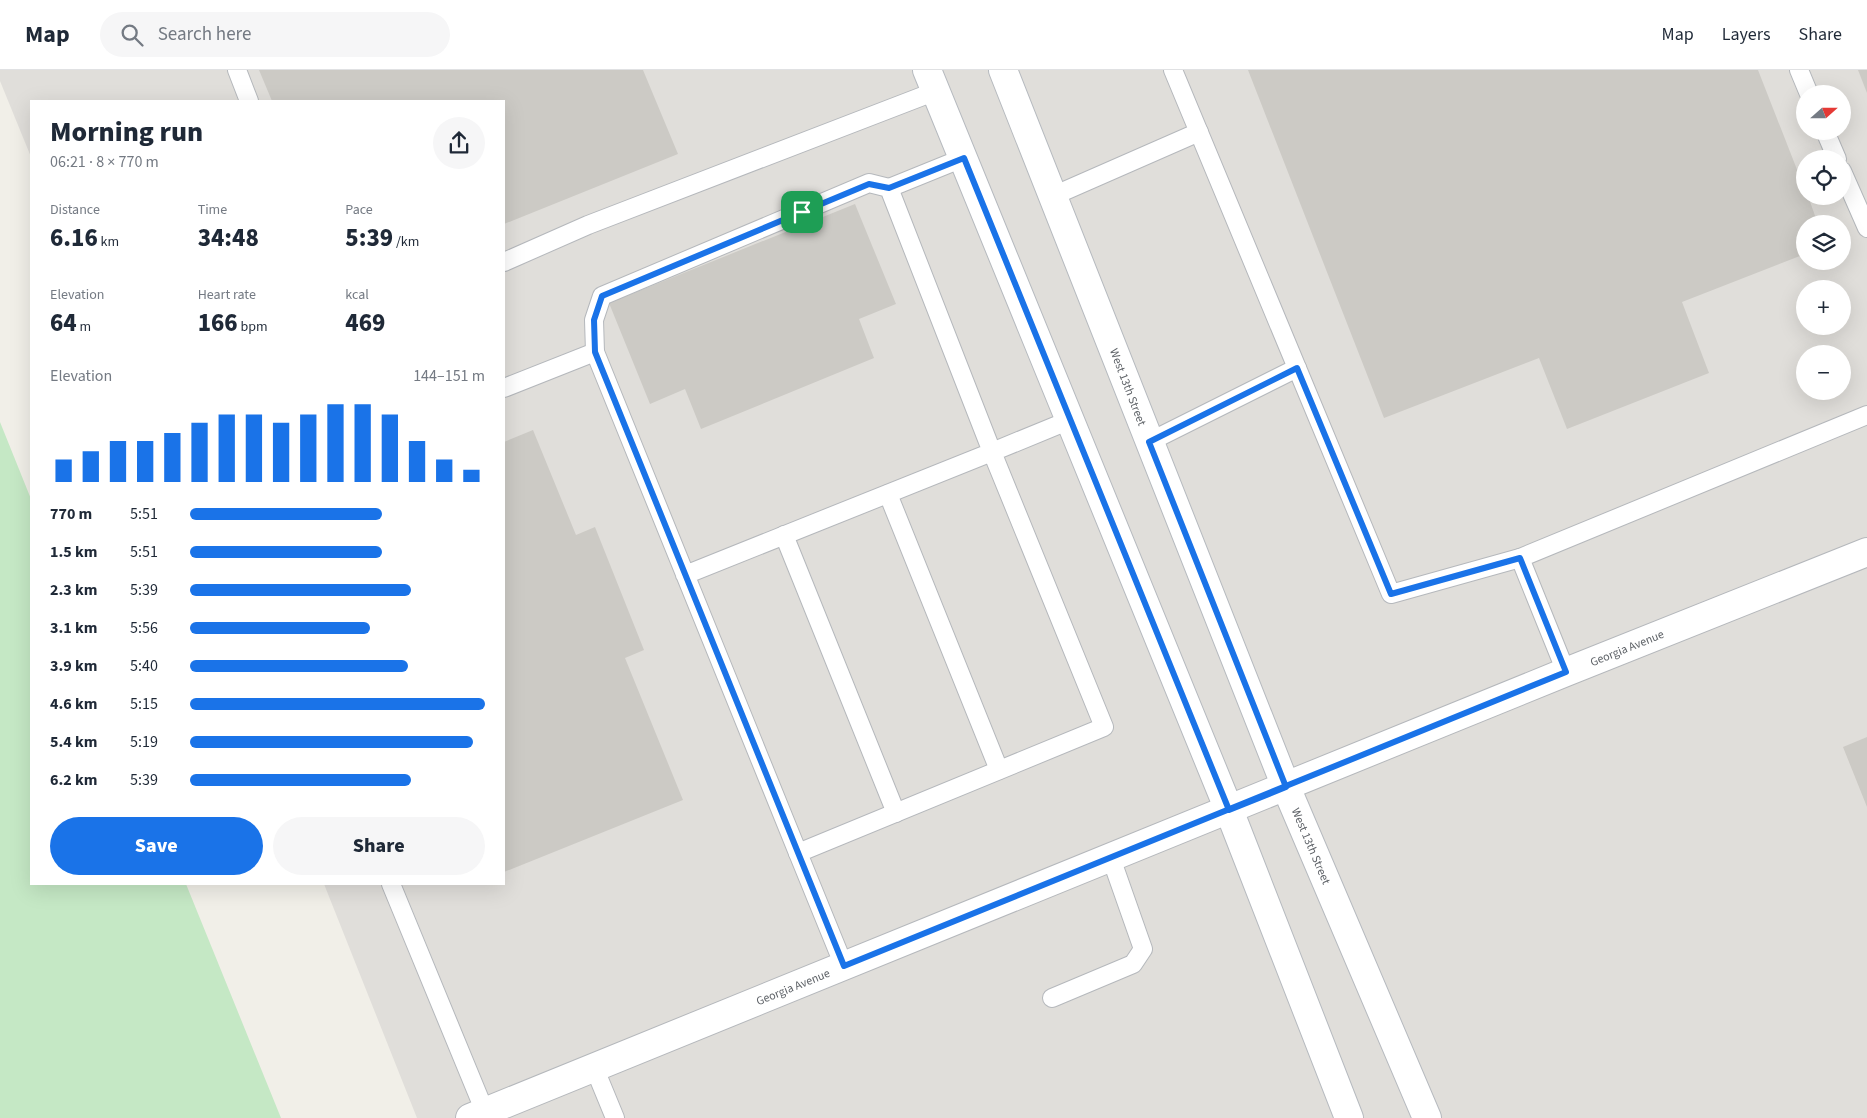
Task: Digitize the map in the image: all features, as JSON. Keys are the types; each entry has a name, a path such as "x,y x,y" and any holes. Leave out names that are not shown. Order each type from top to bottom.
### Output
{"main road":[{"name":"West 13th Street","path":"1003,70 1286,787 1427,1118"},
{"path":"932,81 1229,810 1349,1118"},
{"name":"Georgia Avenue","path":"478,1115 1566,672 1867,552"}],"lane":[{"path":"237,70 249,100"},
{"path":"1173,70 1391,594 1520,558 1867,415"},
{"path":"1799,70 1805,85"},
{"path":"505,262 932,81"},
{"path":"1053,196 1199,132"},
{"path":"844,966 595,352 594,320 602,296 869,184 889,188 964,158"},
{"path":"798,853 1104,727 992,452 889,188"},
{"path":"1851,192 1867,228"},
{"path":"505,388 595,352"},
{"path":"1149,442 1297,368"},
{"path":"685,575 1070,420"},
{"path":"888,494 999,770"},
{"path":"784,535 896,813"},
{"path":"1520,558 1566,672"},
{"path":"1052,998 1133,964 1143,949 1111,858"},
{"path":"391,885 478,1115"},
{"path":"594,1068 614,1118"}],"shaded area":[{"path":"0,70 1867,70 1867,1118 417,1118 324,885 505,885 505,100 30,100 30,155 0,81"}],"green space":[{"path":"0,422 30,497 30,885 186,885 281,1118 0,1118"}],"building":[{"path":"259,70 643,70 678,154 505,224 505,100 272,100"},
{"path":"1248,70 1758,70 1796,167 1796,205 1811,205 1815,215 1796,215 1796,258 1682,302 1709,373 1567,429 1539,358 1384,418"},
{"path":"1858,70 1867,70 1867,93"},
{"path":"855,204 896,304 859,319 874,358 701,429 685,389 650,404 609,303"},
{"path":"533,430 576,535 595,527 644,650 625,658 683,800 505,872 505,442"},
{"path":"1867,737 1867,807 1843,747"}],"route":[{"path":"802,212 602,296 594,320 595,352 844,966 1229,810 1566,672 1520,558 1391,594 1297,368 1149,442 1286,787 1229,810 964,158 889,188 869,184 802,212"}]}
